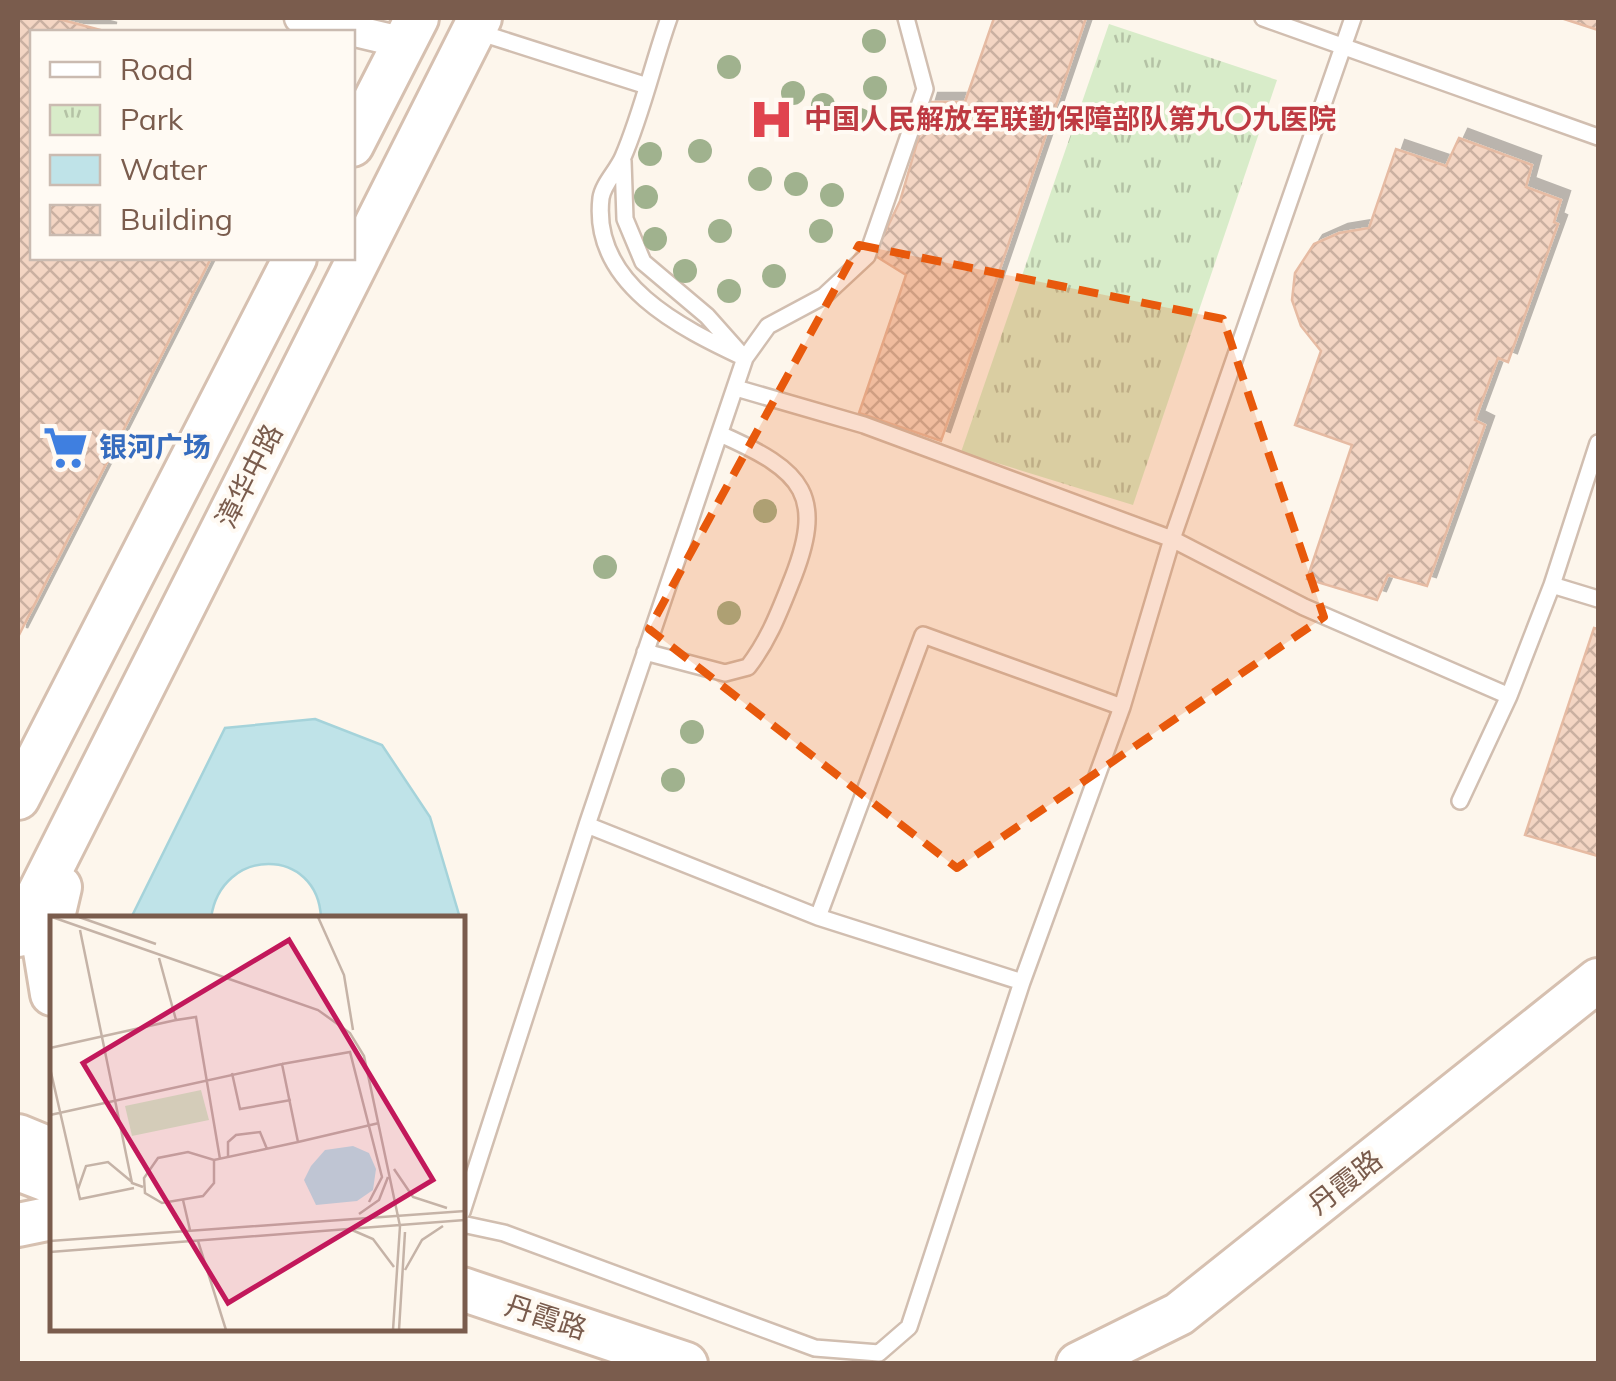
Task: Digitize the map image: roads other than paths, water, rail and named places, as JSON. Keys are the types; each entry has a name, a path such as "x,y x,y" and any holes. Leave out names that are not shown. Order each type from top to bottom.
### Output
{"main road":[{"name":"漳华中路","path":"18,935 477,24"},
{"path":"355,139 411,30"},
{"path":"18,798 294,260"},
{"path":"64,900 73,825"},
{"path":"50,937 45,950 50,981"},
{"name":"丹霞路","path":"1078,1364 1180,1314 1598,980"},
{"name":"丹霞路","path":"1137,1364 1196,1330 1598,1017"},
{"path":"18,1136 50,1149"},
{"path":"18,1169 50,1181"},
{"path":"18,1225 50,1218"},
{"name":"丹霞路","path":"465,1290 686,1364"},
{"name":"丹霞路","path":"465,1315 626,1364"}],"street":[{"path":"300,18 411,30"}],"lane":[{"path":"669,18 623,157 601,196 606,254 634,287 680,328 746,358"},
{"path":"465,1203 587,825 746,358 768,326 824,296 867,256 925,89 906,18"},
{"path":"1264,18 1598,137"},
{"path":"465,1225 504,1233 815,1348 880,1353 909,1327 1022,982 1122,707 1172,539 1354,18"},
{"path":"477,24 644,85"},
{"path":"623,157 625,220 643,262 707,316 746,358"},
{"path":"736,388 864,425 1172,539 1304,607 1509,696"},
{"path":"646,652 725,673 748,667 768,641 807,544 810,512 795,479 766,454 720,434"},
{"path":"1460,801 1509,696 1552,585 1598,443"},
{"path":"1552,585 1598,599"},
{"path":"818,917 923,635 1122,707"},
{"path":"587,825 818,917 1022,982"}],"water":[{"path":"315,719 382,745 430,817 459,916 321,916 316,894 304,877 288,867 269,864 249,867 232,878 218,894 212,916 132,916 225,728"}],"place":[{"name":"中国人民解放军联勤保障部队第九〇九医院","path":"771,119"},
{"name":"银河广场","path":"66,447"}]}
